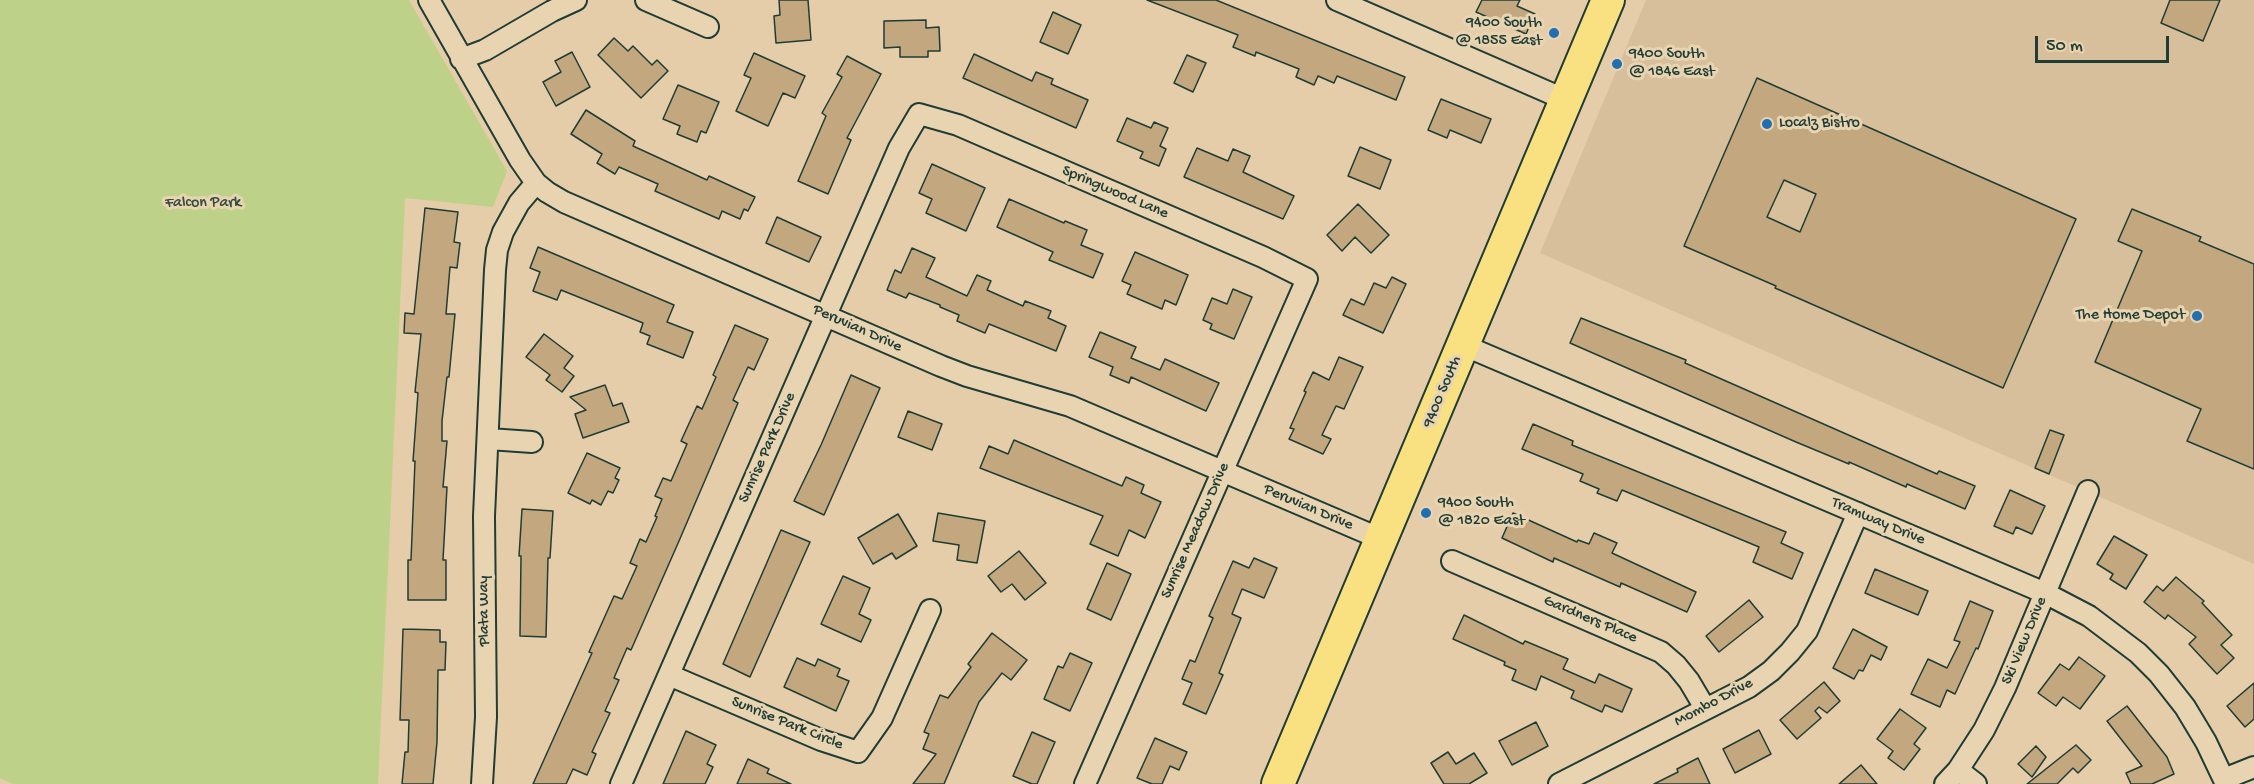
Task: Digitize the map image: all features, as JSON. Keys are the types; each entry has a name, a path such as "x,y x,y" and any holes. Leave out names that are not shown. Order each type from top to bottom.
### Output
{"main road":[{"name":"9400 South","path":"1278,784 1608,0"}],"street":[{"name":"Peruvian Drive","path":"429,0 520,160 536,183 564,202 950,370 1070,406 1381,539"},
{"path":"461,58 485,50 552,11 576,0"},
{"path":"646,0 708,27"},
{"path":"1337,0 1566,100"},
{"name":"Springwood Lane","path":"919,114 958,125 1263,257 1308,279"},
{"name":"Sunrise Park Drive","path":"621,784 899,148 919,114"},
{"name":"Plata Way","path":"482,784 486,717 484,516 495,270 497,250 503,232 513,213 536,183"},
{"name":"Sunrise Meadow Drive","path":"1085,784 1308,279"},
{"name":"Tramway Drive","path":"1463,345 2045,593 2089,616 2114,634 2159,674 2196,724 2225,782"},
{"path":"489,439 532,442"},
{"name":"Ski View Drive","path":"1952,777 1984,730 2005,688 2088,490"},
{"name":"Mombo Drive","path":"1559,784 1749,687 1771,671 1807,631 1858,513"},
{"name":"Gardners Place","path":"1452,561 1661,652 1689,681 1705,708"},
{"name":"Sunrise Park Circle","path":"669,675 821,740 858,752 882,718 930,610"},
{"path":"2225,782 2254,766"},
{"path":"1952,777 1976,784"}],"shaded area":[{"path":"1646,0 2254,0 2254,564 1540,253"}],"green space":[{"name":"Falcon Park","path":"0,0 409,0 507,171 493,207 405,198 378,784 13,784 0,778"}],"building":[{"path":"779,0 808,0 811,40 776,43 774,16 780,15"},
{"path":"1147,0 1216,0 1405,77 1396,100 1337,76 1334,83 1318,76 1314,85 1296,77 1299,69 1256,52 1255,56 1233,47 1238,35"},
{"path":"1482,0 1520,0 1517,6 1535,14 1526,34 1476,12"},
{"path":"2170,0 2220,0 2203,41 2161,23"},
{"path":"1053,12 1081,25 1068,54 1040,42"},
{"path":"926,20 926,28 939,27 940,51 928,51 928,57 900,57 900,47 884,48 884,21"},
{"path":"614,38 628,51 633,46 652,65 657,60 668,71 641,98 598,55"},
{"path":"572,52 590,87 556,106 543,82 561,72 555,61"},
{"path":"754,53 805,76 795,98 783,93 768,126 736,111 751,78 744,75"},
{"path":"974,54 1032,81 1036,72 1053,79 1051,84 1088,100 1076,128 963,78"},
{"path":"1187,55 1206,63 1193,92 1174,83"},
{"path":"847,56 881,74 847,138 851,140 828,194 798,181 826,116 822,113 842,77 837,74"},
{"path":"1757,78 2076,219 2003,388 1684,246","holes":["1784,180 1816,194 1800,232 1767,217"]},
{"path":"678,85 719,102 706,133 701,131 697,142 677,134 680,126 663,119"},
{"path":"1441,99 1491,119 1481,143 1450,130 1447,138 1428,130"},
{"path":"586,110 635,141 633,146 707,180 709,176 755,197 748,211 744,209 740,219 722,211 719,219 655,191 658,184 619,167 615,174 597,163 602,154 571,134"},
{"path":"1127,118 1151,128 1154,122 1168,128 1160,146 1166,149 1159,166 1140,158 1143,152 1117,141"},
{"path":"1360,147 1391,160 1380,189 1348,176"},
{"path":"1197,148 1228,161 1233,149 1250,156 1243,172 1294,196 1283,219 1184,177"},
{"path":"932,164 985,188 966,231 926,213 932,199 919,193"},
{"path":"1009,199 1064,223 1065,221 1087,230 1081,245 1103,254 1093,278 1049,260 1053,252 997,227"},
{"path":"1358,204 1389,235 1371,253 1355,237 1342,251 1327,235"},
{"path":"425,208 458,212 454,242 460,243 457,268 450,267 446,314 455,314 442,421 442,441 447,441 443,487 447,487 443,560 446,560 446,600 408,600 408,560 411,560 415,461 413,461 418,393 415,392 421,334 404,333 405,313 414,314"},
{"name":"The Home Depot","path":"2132,209 2201,237 2199,241 2254,264 2254,469 2187,441 2201,409 2095,362 2142,251 2118,241"},
{"path":"777,217 821,237 809,262 766,243"},
{"path":"538,247 674,305 667,322 693,332 683,358 647,344 650,336 640,332 643,323 561,290 557,300 533,291 540,272 530,268"},
{"path":"912,248 935,258 926,277 967,296 977,275 991,281 987,290 1023,306 1025,301 1051,311 1048,318 1066,326 1056,351 989,324 985,333 957,321 959,315 940,305 909,293 906,298 887,290 895,270 901,273"},
{"path":"1135,252 1188,275 1176,305 1165,300 1162,309 1127,294 1131,285 1122,281"},
{"path":"1392,277 1406,284 1383,333 1343,315 1351,299 1364,305 1374,283 1386,288"},
{"path":"1233,289 1252,297 1234,339 1210,329 1212,324 1203,320 1212,298 1227,304"},
{"path":"1581,318 1686,360 1685,363 1937,474 1939,471 1975,486 1965,509 1907,484 1906,487 1796,442 1570,343"},
{"path":"735,325 768,339 754,370 748,367 733,400 738,403 679,541 631,650 627,648 614,678 619,680 605,711 610,713 592,752 596,754 587,775 573,769 566,784 533,784 592,653 589,652 614,596 622,599 637,566 630,563 640,539 646,542 662,499 655,496 663,478 671,481 687,444 681,441 697,406 702,409 716,377 713,375"},
{"path":"1100,332 1136,347 1131,358 1160,370 1165,359 1219,383 1206,411 1131,377 1129,383 1110,375 1113,367 1089,357"},
{"path":"544,334 573,356 564,368 574,376 562,392 546,380 550,375 526,357"},
{"path":"1339,357 1363,367 1344,409 1336,406 1322,435 1331,439 1323,454 1289,439 1294,429 1290,428 1313,372 1329,380"},
{"path":"851,375 880,388 824,515 794,501"},
{"path":"605,385 613,406 622,403 629,422 583,438 575,414 586,410 570,397"},
{"path":"908,411 942,424 932,450 898,437"},
{"path":"1533,424 1573,441 1572,445 1786,532 1781,543 1803,553 1792,579 1753,562 1759,547 1622,490 1617,501 1597,493 1599,489 1580,481 1583,474 1522,449"},
{"path":"2050,430 2064,435 2049,474 2035,468"},
{"path":"1014,440 1122,486 1126,477 1144,485 1141,493 1161,502 1145,538 1129,530 1118,556 1090,544 1103,516 980,468 989,446 1008,454"},
{"path":"587,453 620,468 615,478 619,480 613,493 608,491 601,505 592,500 590,504 568,493"},
{"path":"2010,490 2045,506 2032,534 2016,527 2013,534 1994,526"},
{"path":"522,509 553,511 550,558 548,558 546,637 520,636 521,556 519,556"},
{"path":"938,513 985,521 977,563 957,560 959,545 933,541"},
{"path":"1513,513 1577,542 1578,540 1589,544 1594,533 1617,543 1612,553 1696,592 1687,612 1621,583 1620,587 1554,558 1553,562 1502,538"},
{"path":"898,514 917,546 896,559 892,553 873,564 858,538"},
{"path":"781,530 810,542 750,677 723,664"},
{"path":"2114,536 2147,555 2126,589 2110,579 2113,574 2097,564"},
{"path":"1019,551 1046,583 1025,600 1012,584 1001,592 988,576"},
{"path":"1254,558 1277,568 1264,598 1242,589 1232,614 1241,618 1219,673 1223,675 1206,714 1183,704 1192,683 1182,679 1190,660 1195,662 1213,618 1209,616 1233,561 1249,568"},
{"path":"1107,563 1131,574 1111,620 1087,609"},
{"path":"1875,569 1928,591 1918,615 1865,593"},
{"path":"843,576 870,588 859,614 871,620 861,642 821,624"},
{"path":"2176,577 2204,601 2202,603 2232,635 2221,645 2234,658 2217,674 2189,644 2196,637 2168,615 2165,619 2144,602 2157,586 2163,591"},
{"path":"1749,600 1763,617 1719,652 1706,636"},
{"path":"1970,601 1993,611 1978,649 1976,648 1955,694 1947,690 1940,707 1911,694 1928,659 1947,668 1960,642 1954,640"},
{"path":"1464,615 1523,644 1525,641 1568,659 1563,669 1595,683 1599,674 1632,689 1622,712 1605,705 1602,712 1571,698 1574,691 1541,676 1536,690 1512,680 1516,670 1504,665 1505,662 1453,639"},
{"path":"403,629 440,630 440,642 446,642 445,670 438,670 437,742 433,784 402,784 405,752 408,752 409,720 400,720"},
{"path":"1853,629 1887,647 1881,660 1871,655 1863,671 1859,670 1854,679 1833,668"},
{"path":"992,633 1027,660 1011,680 1002,673 979,702 944,784 913,784 936,754 923,749 929,734 924,732 940,695 948,698 971,667 968,664"},
{"path":"1070,653 1092,663 1070,711 1044,699 1058,666 1063,668"},
{"path":"2079,657 2105,676 2080,709 2063,697 2056,706 2038,693 2060,664 2069,670"},
{"path":"797,658 815,666 818,659 840,669 837,676 849,681 836,711 784,687"},
{"path":"1824,682 1840,701 1827,713 1819,707 1815,711 1821,718 1797,739 1780,720"},
{"path":"2254,683 2254,719 2245,727 2227,706"},
{"path":"2127,706 2167,757 2174,774 2152,784 2131,784 2126,773 2142,766 2107,721"},
{"path":"1900,709 1926,728 1914,744 1920,749 1904,770 1888,758 1893,751 1877,739"},
{"path":"1536,722 1548,746 1512,765 1499,741"},
{"path":"1759,730 1771,754 1735,773 1723,749"},
{"path":"686,731 716,745 707,764 713,767 705,784 663,784"},
{"path":"1032,732 1055,742 1037,784 1013,776"},
{"path":"1155,738 1187,752 1179,770 1170,766 1162,784 1152,784 1137,778"},
{"path":"2076,745 2091,760 2078,773 2073,768 2057,784 2027,784"},
{"path":"2036,746 2046,757 2032,777 2018,764"},
{"path":"1448,752 1456,764 1474,753 1487,773 1469,784 1444,784 1431,763"},
{"path":"1698,758 1710,784 1654,784 1678,772 1677,769"},
{"path":"748,759 769,769 767,773 791,784 737,784"},
{"path":"1861,765 1877,784 1839,784"}],"place":[{"name":"9400 South @ 1855 East","path":"1554,33"},
{"name":"9400 South @ 1846 East","path":"1617,64"},
{"name":"Localz Bistro","path":"1767,124"},
{"name":"The Home Depot","path":"2197,316"},
{"name":"9400 South @ 1820 East","path":"1426,513"}]}
